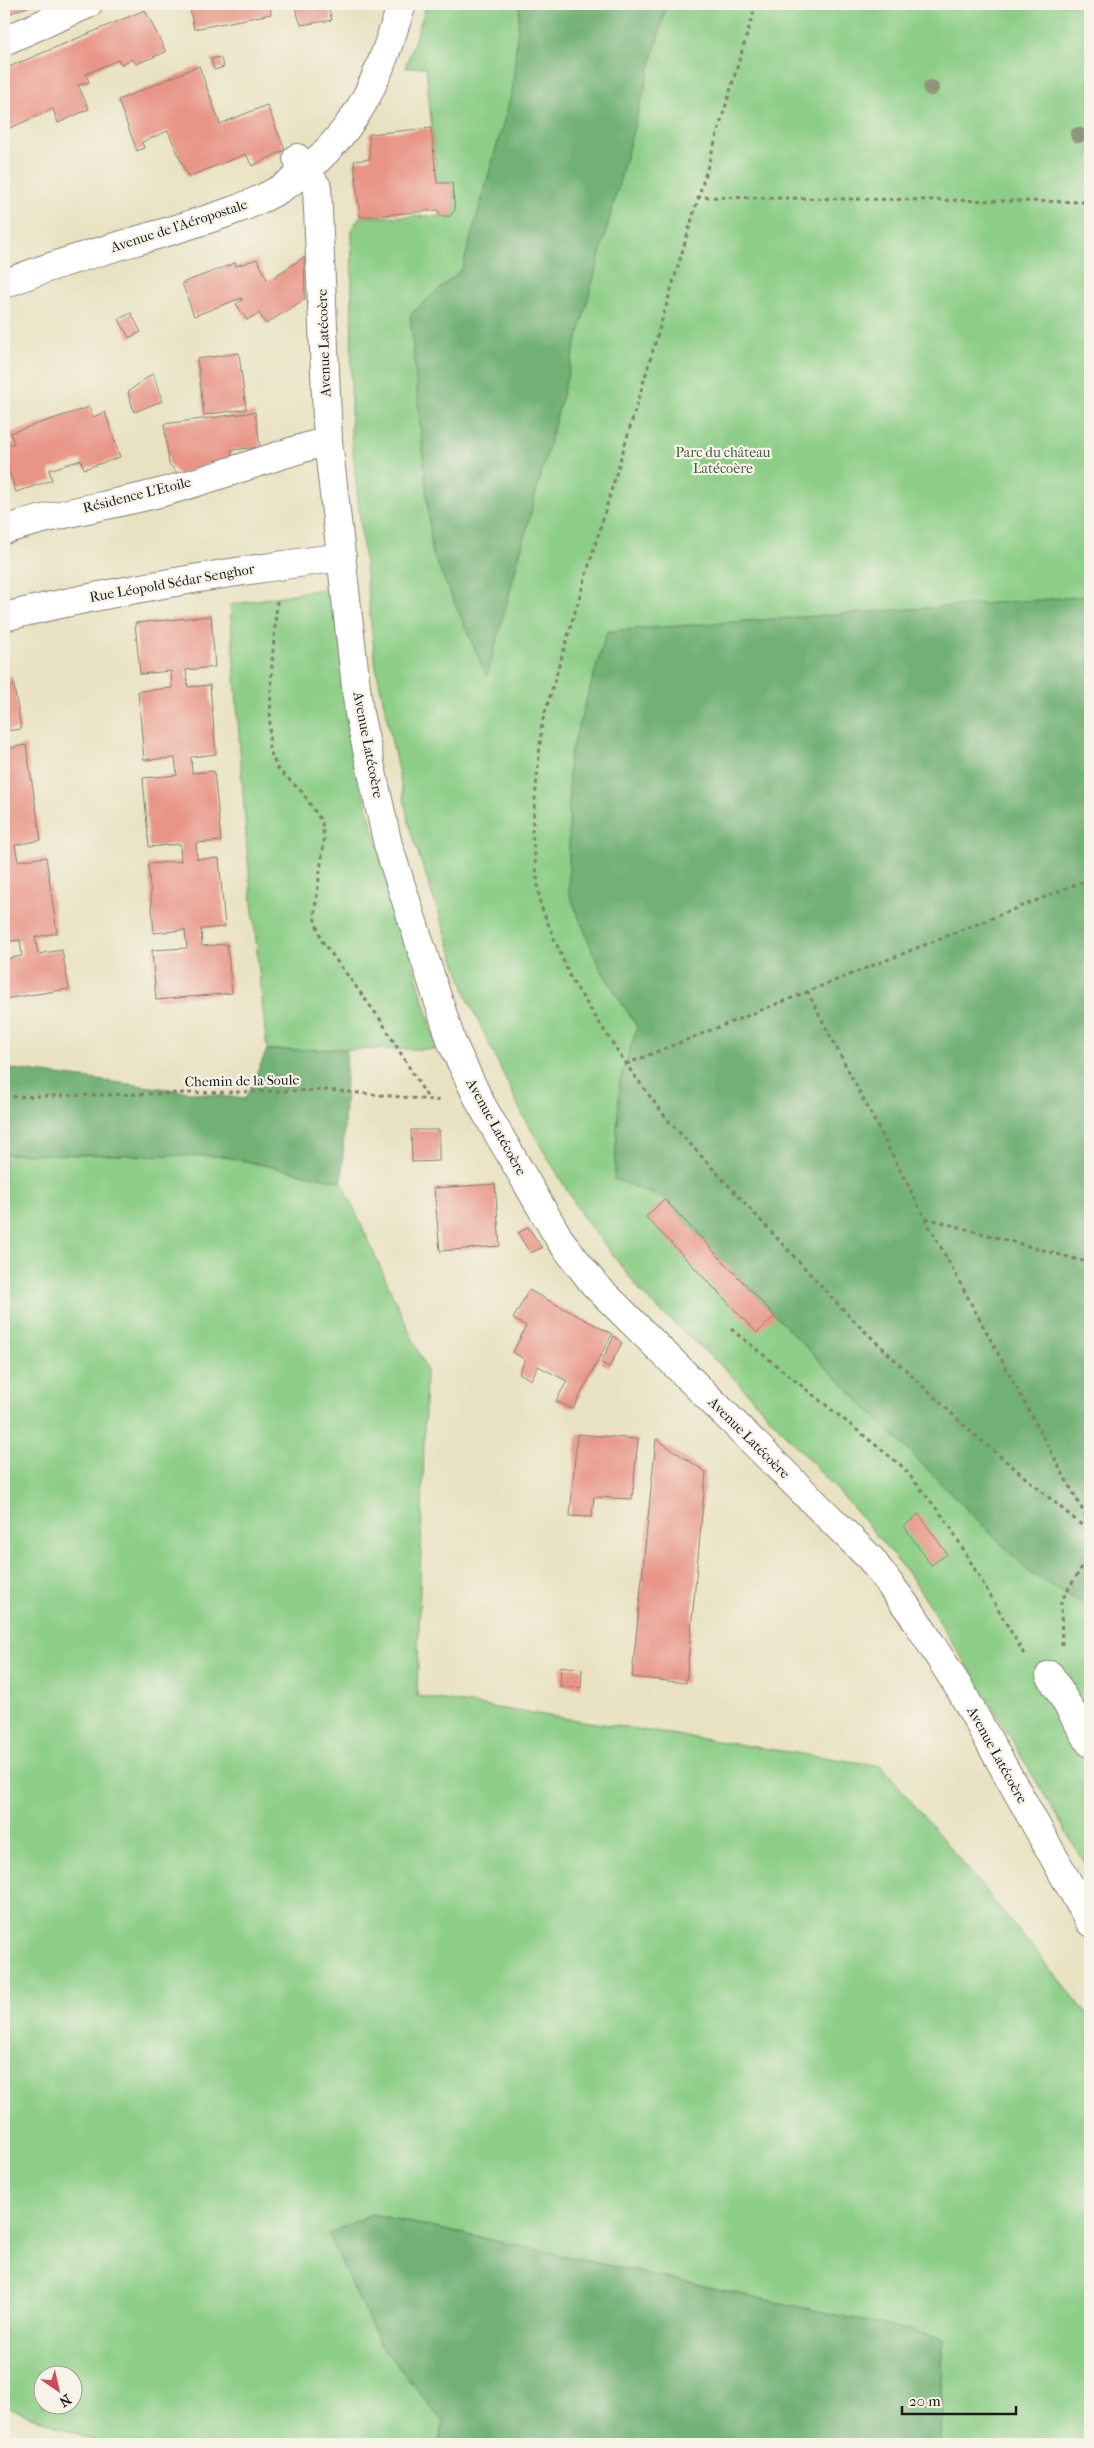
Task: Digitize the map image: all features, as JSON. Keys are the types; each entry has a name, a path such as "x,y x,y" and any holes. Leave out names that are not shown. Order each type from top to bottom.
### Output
{"street":[{"path":"4,41 88,4"},
{"name":"Avenue de l'Aéropostale","path":"4,284 44,268 246,206 280,189 302,164 331,147 363,103 389,45 402,4"},
{"name":"Avenue Latécoère","path":"302,164 317,186 328,441 359,713 388,845 452,1043 481,1104 560,1240 594,1284 871,1559 912,1614 961,1692 1090,1922"},
{"name":"Résidence L'Etoile","path":"4,530 42,517 163,492 267,458 328,441"},
{"name":"Rue Léopold Sédar Senghor","path":"4,617 76,599 193,578 342,556"},
{"path":"1050,1675 1090,1743"}],"path":[{"path":"756,4 542,723 532,832 540,904 571,979 626,1064 667,1119 850,1317 970,1431 1090,1532"},
{"path":"698,197 1090,202"},
{"path":"277,608 272,663 269,748 277,768 302,792 322,822 324,840 314,917 322,942 380,1019 429,1100"},
{"path":"626,1064 1090,878"},
{"path":"807,991 925,1218 1090,1524"},
{"name":"Chemin de la Soule","path":"4,1097 328,1090 481,1104"},
{"path":"925,1218 1090,1263"},
{"path":"731,1329 903,1467 948,1523 1031,1666 1050,1675 1062,1667 1061,1601 1090,1554"}],"green space":[{"name":"Parc du château Latécoère","path":"427,4 1090,4 1090,1872 979,1685 914,1581 850,1504 728,1372 646,1298 583,1217 524,1118 468,999 411,832 375,662 351,433 352,228 360,217 450,216 455,210 452,183 437,183 426,67 405,68"},
{"path":"520,4 667,4 487,677 432,552 410,315 462,269 512,92"},
{"path":"332,587 361,787 438,1049 267,1050 247,851 230,605"},
{"path":"1090,596 1090,1608 1031,1574 775,1316 664,1199 614,1179 620,1081 637,1027 599,967 569,893 569,758 607,631"},
{"path":"347,1049 342,1182 222,1156 4,1154 4,1068 245,1099 267,1050"},
{"path":"4,1154 222,1156 342,1182 426,1369 417,1696 882,1766 1090,2017 1090,2444 941,2444 943,2338 371,2214 329,2234 380,2344 444,2423 438,2444 104,2444 4,2406"},
{"path":"371,2214 943,2338 941,2444 438,2444 444,2423 380,2344 328,2234"}],"building":[{"path":"4,4 34,4 4,16"},
{"path":"189,4 270,4 271,14 194,29"},
{"path":"294,4 327,4 332,20 301,25"},
{"path":"145,10 166,52 136,64 132,59 121,64 118,60 86,74 89,82 78,85 89,109 58,123 53,109 8,129 4,117 4,69"},
{"path":"220,57 224,67 214,70 211,59"},
{"path":"199,66 220,124 267,105 285,150 252,166 246,154 188,177 168,131 142,142 144,148 137,151 118,100"},
{"path":"431,128 437,183 452,183 455,210 450,216 440,216 438,210 360,217 354,161 370,159 369,134"},
{"path":"304,257 305,299 266,324 259,313 247,320 236,304 242,300 241,298 194,316 182,283 235,263 236,266 257,259 268,281"},
{"path":"131,313 141,332 129,338 119,319"},
{"path":"239,353 246,409 204,415 197,359"},
{"path":"153,373 162,401 134,412 128,392"},
{"path":"89,407 93,417 105,412 120,457 84,469 81,460 49,470 52,480 16,492 4,457 4,447 14,443 10,433"},
{"path":"255,412 260,447 231,450 232,456 179,475 169,464 164,424"},
{"path":"211,616 215,667 186,670 188,687 210,685 216,754 191,757 192,773 214,771 221,841 196,843 197,859 219,858 225,927 201,929 202,946 227,944 232,993 156,1000 152,950 187,948 185,930 154,933 148,864 181,861 180,844 149,847 143,778 177,775 175,758 144,760 138,691 172,688 171,671 140,674 135,623"},
{"path":"13,680 21,729 4,731 4,681"},
{"path":"26,745 41,840 15,845 18,861 46,857 57,933 35,937 38,954 62,950 69,989 4,999 4,959 22,956 20,940 4,942 4,749"},
{"path":"411,1130 439,1130 439,1161 412,1162"},
{"path":"495,1184 500,1246 440,1251 434,1188"},
{"path":"664,1199 775,1316 757,1333 646,1217"},
{"path":"528,1227 542,1248 530,1253 518,1233"},
{"path":"529,1290 612,1334 573,1409 556,1401 567,1381 538,1366 531,1380 519,1373 525,1360 513,1352 526,1326 513,1319"},
{"path":"614,1336 622,1343 609,1367 601,1363"},
{"path":"577,1434 638,1439 632,1499 594,1497 592,1517 570,1516"},
{"path":"656,1439 706,1472 686,1683 632,1677"},
{"path":"919,1514 947,1554 931,1565 904,1526"},
{"path":"561,1666 582,1669 581,1688 560,1686"}]}
